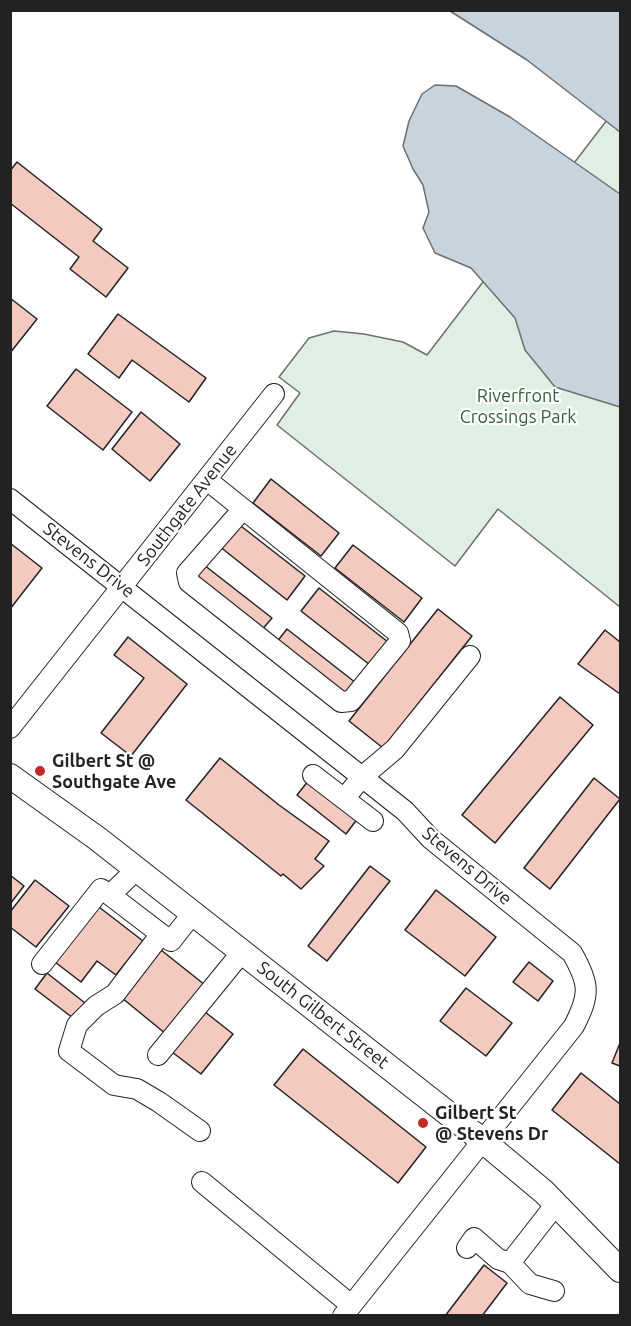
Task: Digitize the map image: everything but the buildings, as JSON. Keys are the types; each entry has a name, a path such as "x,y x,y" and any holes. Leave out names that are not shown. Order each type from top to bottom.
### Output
{"main road":[{"name":"South Gilbert Street","path":"10,776 137,869 483,1141 556,1204 621,1270"}],"street":[{"name":"Southgate Avenue","path":"10,728 124,587 274,394"},
{"path":"207,480 398,633 400,641 351,701 341,702 189,582 187,573 243,509"},
{"name":"Stevens Drive","path":"10,499 405,811 431,839 572,953 582,970 587,989 584,1008 574,1026 347,1310"},
{"path":"344,799 362,777 395,749 470,656"},
{"path":"313,775 374,821"},
{"path":"110,895 137,869"},
{"path":"42,964 101,889 171,941 193,913"},
{"path":"161,934 115,994 96,1006 77,1025 69,1051 114,1085 137,1089 200,1131"},
{"path":"158,1055 242,951"},
{"path":"202,1182 347,1310"},
{"path":"510,1263 556,1204"},
{"path":"466,1248 474,1238 498,1259 510,1263 530,1284 554,1291"}],"green space":[{"name":"Riverfront Crossings Park","path":"607,120 620,132 620,607 498,509 455,566 277,425 300,393 279,377 309,338 334,331 364,334 403,342 427,355"}],"shaded area":[{"path":"450,11 620,11 620,132 527,60"},
{"path":"435,85 456,86 510,117 620,194 620,407 555,387 525,350 515,318 471,268 435,253 423,228 429,212 423,185 403,146 409,121 422,94"}],"place":[{"name":"Gilbert St @ Southgate Ave","path":"40,771"},
{"name":"Gilbert St @ Stevens Dr","path":"423,1123"}]}
